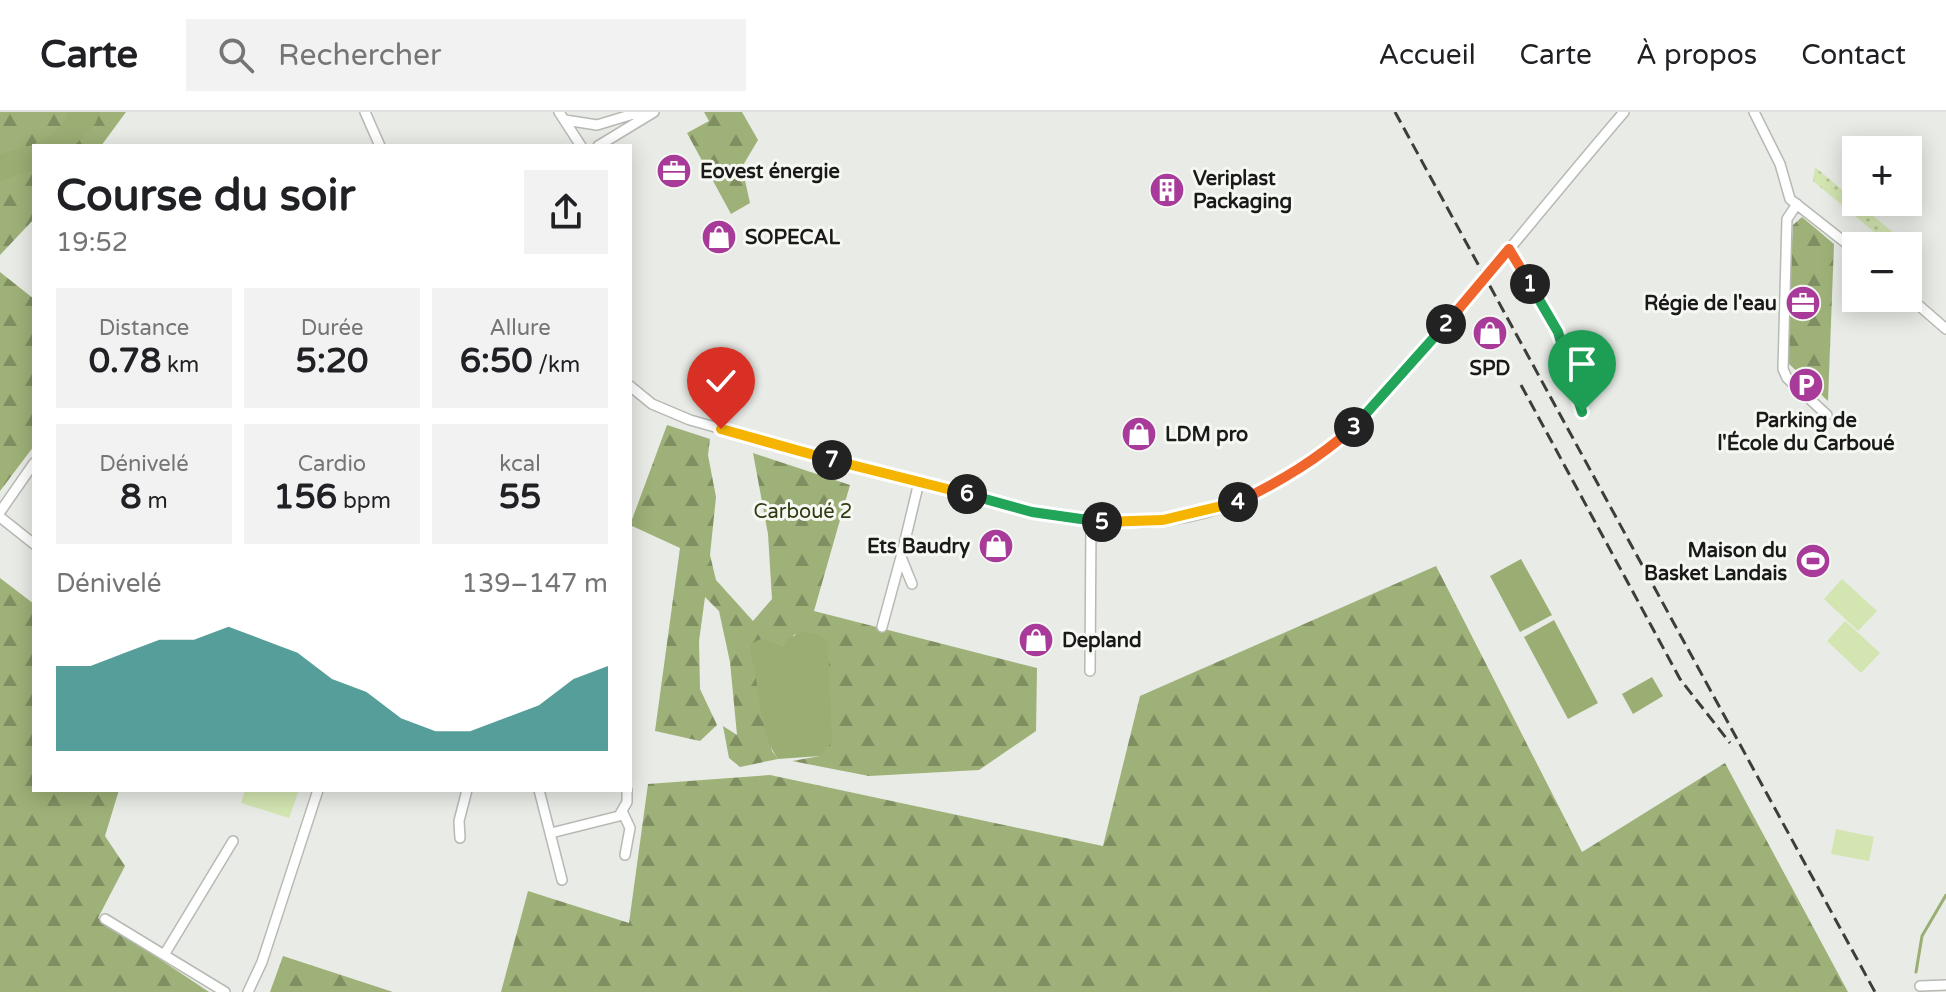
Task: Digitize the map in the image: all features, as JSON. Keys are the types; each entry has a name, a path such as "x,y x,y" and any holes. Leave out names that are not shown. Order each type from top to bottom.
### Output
{"street":[{"path":"365,112 379,144"},
{"path":"562,116 597,125 640,112"},
{"path":"605,144 654,112"},
{"path":"632,388 652,404 690,420 1032,512 1091,521 1163,520 1213,510 1284,479 1313,461 1356,425 1404,375 1624,112"},
{"path":"1754,112 1780,164 1787,193 1783,369 1787,378 1827,415"},
{"path":"562,116 582,144"},
{"path":"597,125 603,144"},
{"path":"584,144 597,125"},
{"path":"1787,193 1842,240"},
{"path":"1787,219 1797,204"},
{"path":"1509,249 1558,332 1582,412"},
{"path":"1922,308 1946,329"},
{"path":"32,466 0,514 32,542"},
{"path":"882,627 919,482"},
{"path":"1090,671 1091,521"},
{"path":"901,557 912,584"},
{"path":"248,992 262,962 317,792"},
{"path":"460,838 459,821 466,792"},
{"path":"540,792 562,880"},
{"path":"551,833 619,816 627,792"},
{"path":"622,811 630,828 625,855"},
{"path":"164,955 233,841"},
{"path":"105,919 225,992"},
{"path":"1920,986 1946,985"}],"shaded area":[{"path":"69,112 100,112 95,124 76,144 33,144 49,136 64,122"},
{"path":"31,145 32,171 0,181 0,154"},
{"path":"1815,167 1842,190 1842,205 1813,181"},
{"path":"1855,216 1873,216 1892,232 1874,232"},
{"path":"1521,559 1552,615 1520,632 1490,576"},
{"path":"1842,579 1877,611 1858,631 1824,599"},
{"path":"1554,620 1598,703 1568,719 1524,637"},
{"path":"1845,621 1880,653 1861,673 1827,641"},
{"path":"804,632 821,635 828,643 832,742 820,756 778,759 766,734 748,645 761,639 783,646 788,638"},
{"path":"1652,677 1663,696 1633,714 1622,694"},
{"path":"244,792 298,792 289,818 241,803"},
{"path":"1836,829 1874,837 1869,861 1831,854"}],"green space":[{"path":"0,112 126,112 102,144 32,144 32,221 0,255"},
{"path":"704,112 742,112 758,140 742,167 750,203 731,214 687,133 709,121"},
{"path":"1802,217 1834,244 1828,401 1788,363 1790,308 1808,309 1808,297 1789,296 1793,225"},
{"path":"0,272 32,297 32,449 0,491"},
{"name":"Carboué 2","path":"667,425 710,439 708,455 716,497 710,555 716,580 753,621 772,599 768,534 753,453 850,485 814,611 1037,668 1036,731 979,770 869,776 792,761 820,756 795,634 783,646 748,645 757,669 772,751 778,759 740,767 729,758 723,726 737,735 730,662 719,611 705,597 699,641 700,689 717,725 700,741 655,731 680,548 632,526"},
{"path":"1436,566 1582,852 1725,763 1848,992 501,992 528,891 629,923 648,784 770,775 1103,846 1140,696"},
{"path":"0,578 32,602 32,792 118,792 105,836 125,866 98,918 209,992 0,992"},
{"path":"283,956 393,992 270,992"}],"waterway":[{"path":"1916,972 1922,936 1946,895"}],"railway":[{"path":"1395,112 1875,992"},
{"path":"1521,385 1680,679 1730,743"}],"place":[{"name":"Eovest énergie","path":"674,171"},
{"name":"Veriplast Packaging","path":"1167,190"},
{"name":"SOPECAL","path":"719,237"},
{"name":"Régie de l'eau","path":"1803,303"},
{"name":"SPD","path":"1490,333"},
{"name":"Parking de l'École du Carboué","path":"1806,385"},
{"name":"LDM pro","path":"1139,434"},
{"name":"Ets Baudry","path":"996,546"},
{"name":"Maison du Basket Landais","path":"1813,561"},
{"name":"Depland","path":"1036,640"}],"route":[{"path":"721,429 1032,512 1070,519 1135,523 1213,510 1284,479 1323,455 1404,375 1509,249 1558,332 1582,412"}]}
